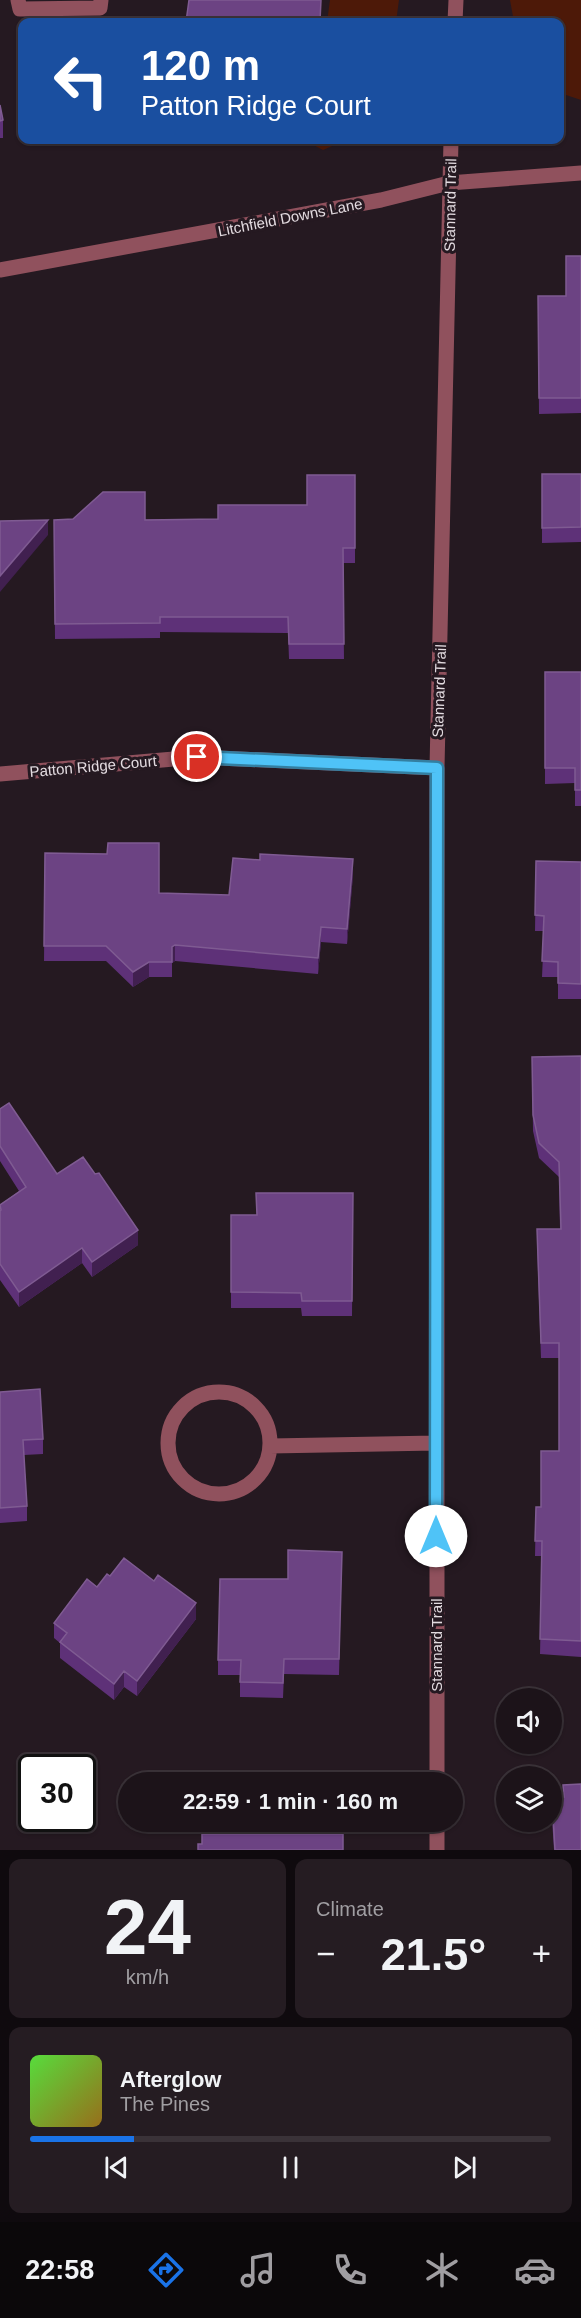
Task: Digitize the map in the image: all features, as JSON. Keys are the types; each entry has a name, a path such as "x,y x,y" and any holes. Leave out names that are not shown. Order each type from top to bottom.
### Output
{"street":[{"path":"18,0 20,9 100,8 101,0"},
{"path":"455,18 456,0"},
{"name":"Stannard Trail","path":"437,1772 437,768 446,471 451,144"},
{"name":"Litchfield Downs Lane","path":"0,270 381,200 449,183 581,173"},
{"name":"Patton Ridge Court","path":"0,774 197,757 437,768"},
{"path":"212,1393 230,1393 245,1400 259,1411 267,1428 270,1446 262,1470 251,1484 233,1493 216,1495 197,1489 182,1479 174,1466 168,1438 174,1420 182,1408 196,1397 212,1393"},
{"path":"270,1446 436,1443"},
{"path":"437,1832 437,1850"}],"shaded area":[{"path":"330,0 399,0 397,18 328,18"},
{"path":"510,0 581,0 581,100 564,94 564,18 513,18"},
{"path":"312,144 337,144 323,150"}],"building":[{"path":"189,0 321,0 320,18 187,18"},
{"path":"0,105 3,120 0,121"},
{"path":"566,256 581,256 581,398 539,398 538,296 566,296"},
{"path":"542,474 581,474 581,527 542,528"},
{"path":"307,475 355,475 355,548 343,548 344,644 289,644 288,617 160,617 160,623 55,624 54,520 73,519 103,492 145,492 145,520 218,519 218,505 307,505"},
{"path":"48,520 0,576 0,521"},
{"path":"545,672 581,672 581,790 575,790 575,768 545,768"},
{"path":"108,843 159,843 159,893 229,895 233,858 260,860 260,854 353,859 347,929 321,927 318,958 175,945 172,947 172,962 149,962 133,972 106,946 44,946 45,853 107,854"},
{"path":"536,861 581,862 581,984 558,983 558,962 542,961 544,916 535,915"},
{"path":"581,1056 581,1641 540,1639 542,1541 535,1541 536,1507 541,1507 541,1451 559,1451 559,1343 541,1343 537,1229 561,1229 559,1162 539,1143 533,1115 532,1057"},
{"path":"9,1103 57,1174 83,1157 95,1174 99,1173 138,1230 92,1262 82,1248 19,1292 0,1264 0,1205 26,1187 0,1146 0,1109"},
{"path":"256,1193 353,1193 352,1301 302,1301 301,1293 231,1292 231,1215 257,1215"},
{"path":"40,1389 43,1439 23,1440 27,1506 0,1508 0,1392"},
{"path":"288,1550 342,1552 339,1659 284,1659 283,1683 240,1682 241,1660 218,1660 220,1579 288,1579"},
{"path":"124,1558 154,1581 158,1575 196,1603 137,1681 124,1671 114,1684 60,1642 67,1633 54,1623 87,1579 97,1587 107,1574 110,1576"},
{"path":"581,1784 581,1850 555,1850 554,1832 562,1832 563,1785"},
{"path":"202,1834 343,1834 343,1850 198,1850 198,1844 202,1844"}],"route":[{"path":"197,757 437,768 436,1536"}]}
